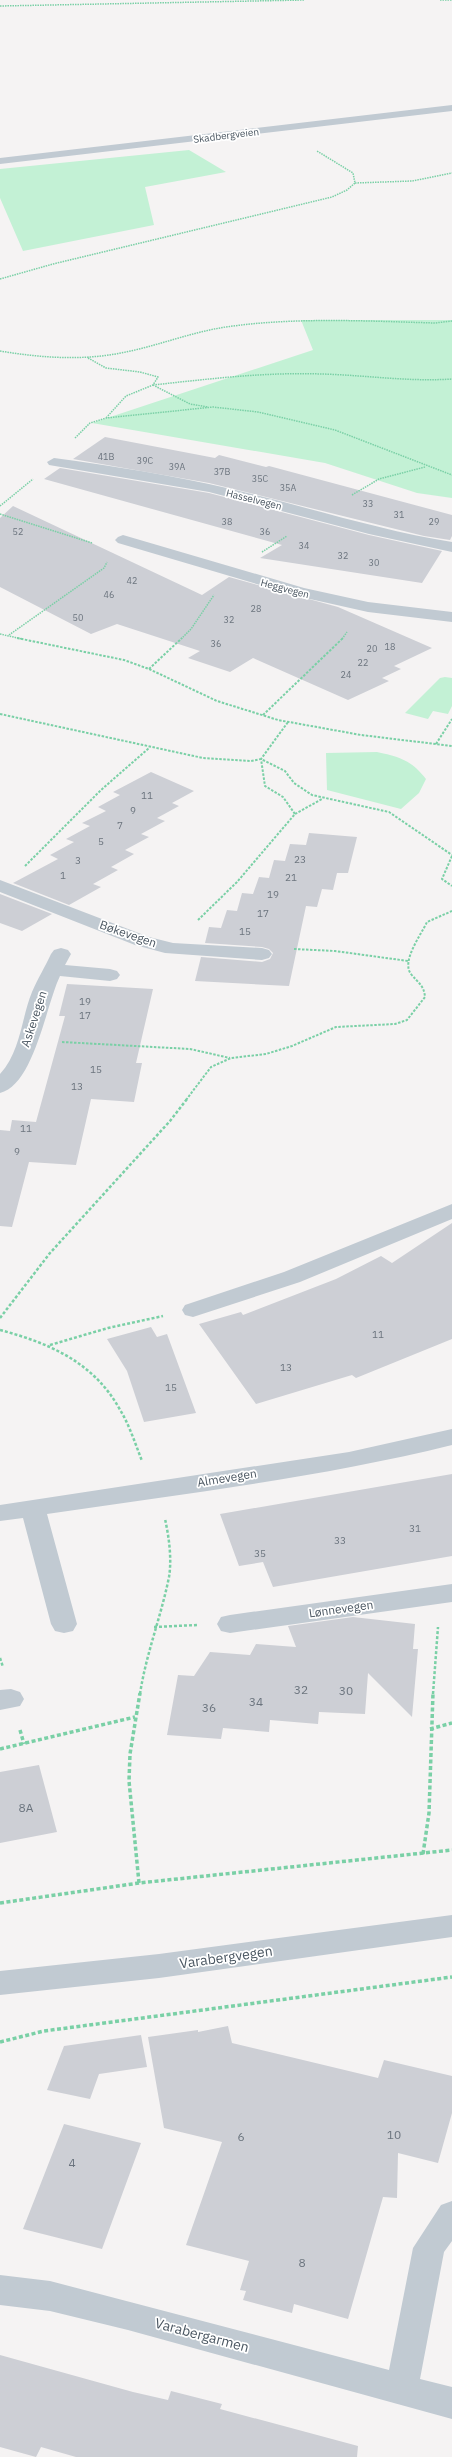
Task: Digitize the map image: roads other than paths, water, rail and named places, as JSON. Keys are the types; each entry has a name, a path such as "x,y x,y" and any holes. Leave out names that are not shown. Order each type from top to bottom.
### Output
{"street":[{"name":"Skadbergveien","path":"0,161 452,108"},
{"name":"Hasselvegen","path":"54,462 170,479 273,504 371,531 452,547"},
{"name":"Heggvegen","path":"123,540 301,592 368,607 452,617"},
{"name":"Bøkevegen","path":"2,887 142,941 172,949 262,954"},
{"name":"Askevegen","path":"0,1087 15,1070 28,1043 42,992 56,962 110,975"},
{"path":"193,1310 248,1294 305,1273 452,1211"},
{"name":"Almevegen","path":"0,1514 153,1489 349,1460 400,1450 452,1437"},
{"path":"33,1508 64,1624"},
{"name":"Lønnevegen","path":"230,1624 446,1594"},
{"name":"Varabergvegen","path":"0,1983 159,1966 452,1926"},
{"path":"402,2388 429,2248 452,2215"},
{"name":"Varabergarmen","path":"0,2290 50,2296 402,2388 452,2403"}]}
